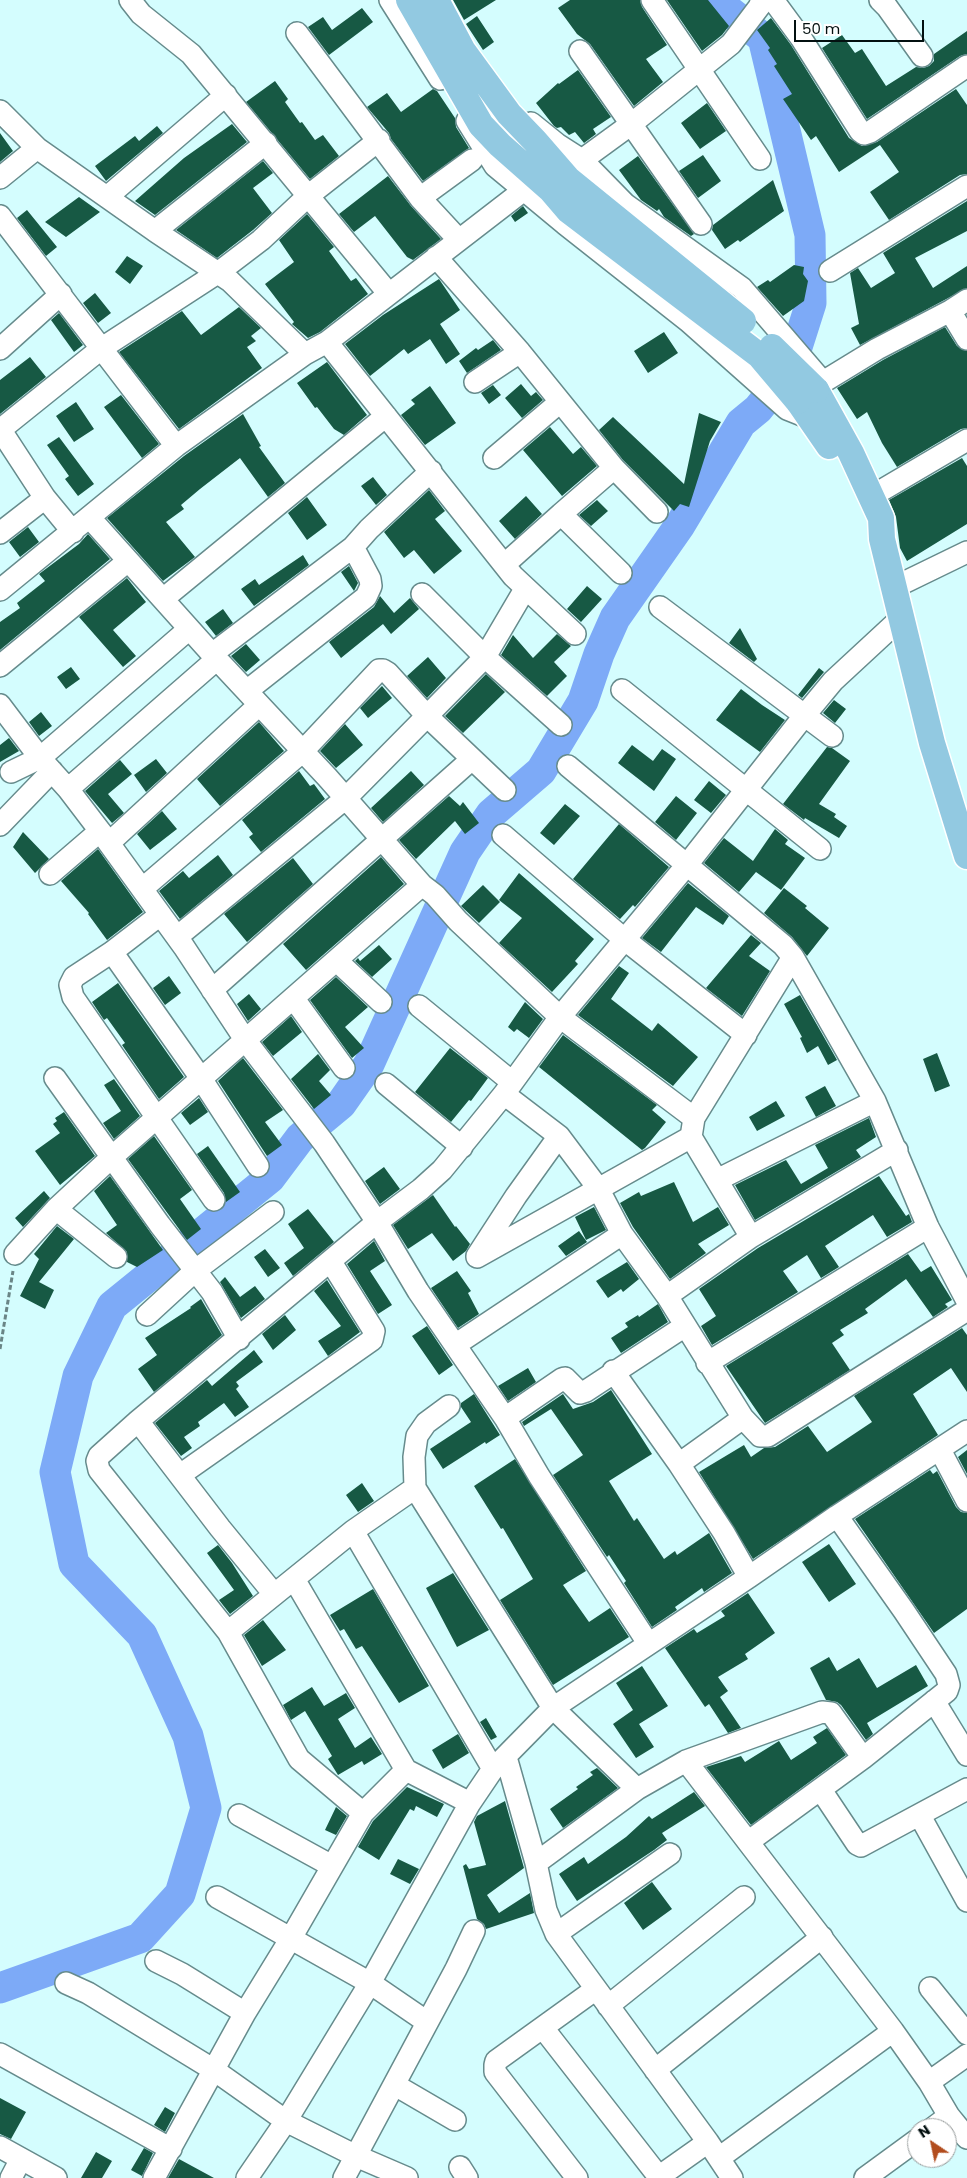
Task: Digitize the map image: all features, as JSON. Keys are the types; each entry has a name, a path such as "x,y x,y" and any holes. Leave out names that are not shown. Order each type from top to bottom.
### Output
{"main road":[{"path":"436,0 463,50 508,114 535,141 568,179 766,340 812,398 872,496 881,518 882,539 895,587 900,619 932,743 967,856"},
{"path":"399,2 481,125 500,145 551,190 569,211 760,356 812,398 867,526 882,539"}],"street":[{"path":"130,0 141,14 191,54 389,294"},
{"path":"446,0 473,46 526,119 557,144 582,160 625,204 742,288 778,329 812,398"},
{"path":"652,0 760,159"},
{"path":"399,2 496,166 565,224 688,321 743,370 812,398"},
{"path":"0,590 176,446 305,354 327,342 458,239 524,190 582,160 630,124 731,44 765,2 800,38 860,131 864,134 870,132 967,66"},
{"path":"890,2 922,56"},
{"path":"297,32 379,140 420,198 458,239"},
{"path":"580,51 701,224"},
{"path":"107,197 226,95"},
{"path":"0,111 37,148 155,231 219,272 305,354"},
{"path":"73,532 45,498 0,429 102,348 219,272 262,240 308,196 379,140"},
{"path":"155,231 266,143"},
{"path":"0,178 37,148"},
{"path":"420,198 472,160"},
{"path":"830,271 967,186"},
{"path":"0,216 176,446"},
{"path":"436,257 520,352 614,468 657,512"},
{"path":"0,348 61,294"},
{"path":"812,398 877,349 959,305 967,339"},
{"path":"327,342 526,589 575,634"},
{"path":"475,382 520,352"},
{"path":"494,458 560,402"},
{"path":"163,599 386,416"},
{"path":"872,496 967,440"},
{"path":"505,564 614,468"},
{"path":"68,789 215,657 353,547 369,529 431,471"},
{"path":"0,532 45,498"},
{"path":"561,514 621,573"},
{"path":"90,518 458,921 560,1017 692,1127 717,1180 751,1238"},
{"path":"50,874 104,837 253,697 366,597 371,586 370,579 353,547"},
{"path":"895,587 967,552"},
{"path":"0,666 128,561"},
{"path":"177,937 346,798 485,657 526,589"},
{"path":"422,594 485,657 561,725"},
{"path":"660,607 832,736"},
{"path":"362,1812 299,1759 228,1632 99,1470 97,1461 99,1456 138,1421 377,1222 421,1189 462,1146 508,1088 560,1017 686,866 833,681 900,619"},
{"path":"0,825 46,764 190,629"},
{"path":"142,889 302,752 379,670 388,673 428,716 505,790"},
{"path":"622,690 820,849"},
{"path":"0,705 104,837 177,937 246,1041 324,1143 377,1222 418,1291 505,1418 539,1476 648,1643"},
{"path":"212,990 472,760"},
{"path":"11,772 46,764"},
{"path":"568,766 783,945 793,957 875,1101 928,1227 967,1301"},
{"path":"503,835 624,939 746,1035"},
{"path":"15,1254 56,1209 200,1077 246,1041 337,961 428,890"},
{"path":"160,915 112,952 74,977 70,984 73,997 214,1200"},
{"path":"112,952 200,1077 258,1166"},
{"path":"559,1136 500,1219 477,1257 598,1188 692,1127 793,957"},
{"path":"337,961 381,1002"},
{"path":"294,999 344,1068"},
{"path":"419,1006 559,1136 598,1188 622,1234 667,1296 742,1418 760,1436 768,1436 967,1310"},
{"path":"55,1078 113,1156 160,1225 212,1292 238,1339"},
{"path":"386,1084 462,1146"},
{"path":"717,1180 875,1101"},
{"path":"667,1296 751,1238 897,1150"},
{"path":"56,1209 116,1257"},
{"path":"147,1315 196,1270 273,1212"},
{"path":"707,1363 928,1227"},
{"path":"455,1345 622,1234"},
{"path":"180,1475 324,1375 370,1342 374,1337 374,1331 331,1262"},
{"path":"505,1418 562,1379 565,1378 580,1393 686,1326"},
{"path":"613,1371 679,1464 724,1533 749,1577"},
{"path":"448,1406 426,1423 417,1436 414,1457 415,1488 554,1708 637,1788"},
{"path":"679,1464 742,1418"},
{"path":"138,1421 220,1528 274,1594"},
{"path":"248,2178 286,2121 370,1983 470,1803 499,1763 554,1708 837,1516 967,1431"},
{"path":"940,1450 967,1501"},
{"path":"228,1632 353,1531 415,1488"},
{"path":"748,1842 863,1758 958,1681 946,1674 837,1516"},
{"path":"353,1531 499,1763 536,1863 546,1910 556,1934 732,2178"},
{"path":"294,1579 406,1770 470,1803"},
{"path":"934,1701 967,1755"},
{"path":"536,1863 637,1788 686,1761 822,1712 831,1713 863,1758"},
{"path":"686,1761 893,2031 929,2082 940,2118"},
{"path":"154,2178 245,2013 291,1938 362,1812 406,1770"},
{"path":"821,1790 857,1844 861,1846 920,1816 967,1789"},
{"path":"239,1816 332,1866"},
{"path":"920,1816 967,1901"},
{"path":"556,1934 670,1854"},
{"path":"217,1897 370,1983 427,2022"},
{"path":"577,2178 495,2072 496,2061 543,2028 602,1997 744,1897"},
{"path":"344,2178 395,2085 474,1931"},
{"path":"655,2070 822,1938"},
{"path":"156,1961 182,1974 245,2013"},
{"path":"66,1982 88,1993 214,2070 286,2121 356,2156 407,2178"},
{"path":"930,1988 967,2034"},
{"path":"543,2028 658,2177 713,2150 893,2031"},
{"path":"0,2054 171,2149"},
{"path":"929,2082 967,2056"},
{"path":"395,2085 455,2120"},
{"path":"0,2147 56,2178"},
{"path":"873,2176 907,2148"},
{"path":"11,2178 21,2159"}],"path":[{"path":"0,1349 15,1254"}],"building":[{"path":"453,0 496,0 464,20"},
{"path":"570,0 640,0 642,7 667,45 646,59 663,82 634,106 590,44 577,34 558,8"},
{"path":"667,0 708,0 729,26 722,35 702,51"},
{"path":"362,8 373,22 329,55 308,27 323,17 332,30"},
{"path":"477,16 494,42 483,50 466,24"},
{"path":"771,18 791,45 849,138 862,146 877,142 956,89 967,105 967,174 960,175 889,220 870,192 899,172 880,145 839,172 816,136 811,140 783,99 792,94 774,66 777,64 768,50 770,48 757,30"},
{"path":"967,31 967,54 960,56 867,119 822,48 842,35 855,53 862,49 886,86 916,67 923,68 929,66 934,61 934,54"},
{"path":"578,70 611,117 593,129 596,134 584,143 575,132 569,135 561,127 557,128 554,126 536,103 558,83"},
{"path":"275,81 288,99 285,102 300,123 302,122 315,140 323,135 339,156 310,179 246,102"},
{"path":"433,89 437,91 455,118 456,127 469,148 423,181 391,139 389,133 367,107 387,93 401,112"},
{"path":"707,103 726,131 700,149 681,123"},
{"path":"232,124 247,142 155,215 135,201 184,158"},
{"path":"157,126 163,133 106,181 95,166 135,136 139,141"},
{"path":"0,133 13,151 0,162"},
{"path":"703,155 721,181 698,198 679,171"},
{"path":"638,156 694,234 691,236 664,217 659,209 657,211 641,200 619,170"},
{"path":"263,161 273,173 253,188 272,213 253,230 217,258 176,230"},
{"path":"388,176 411,206 441,239 413,260 407,257 375,216 354,232 339,214"},
{"path":"773,180 784,211 740,242 738,240 725,249 712,230 713,225"},
{"path":"79,197 100,212 66,237 45,222"},
{"path":"967,201 967,231 915,258 933,288 967,266 967,288 860,345 851,328 859,324 850,273 858,268 871,288 895,273 883,253"},
{"path":"523,206 528,213 515,222 511,216"},
{"path":"27,210 57,247 46,256 17,218"},
{"path":"307,214 334,247 329,251 351,281 356,278 368,294 320,332 308,338 292,324 294,322 265,284 294,262 279,240"},
{"path":"127,256 143,266 130,284 115,272"},
{"path":"794,265 804,267 803,274 808,281 804,301 783,316 757,287 768,280 770,282"},
{"path":"439,279 460,310 440,324 460,354 446,364 430,339 408,354 404,349 370,376 345,344 383,315"},
{"path":"95,293 111,313 98,323 83,303"},
{"path":"239,307 261,328 251,336 256,341 247,347 262,368 179,429 119,352 182,311 201,335"},
{"path":"59,313 83,345 74,352 51,320"},
{"path":"945,327 957,346 967,351 967,428 961,429 897,467 882,443 867,412 857,419 837,388 883,360"},
{"path":"664,332 678,353 648,373 634,351"},
{"path":"493,340 501,350 467,373 459,361 476,348 478,350"},
{"path":"30,357 46,377 0,414 0,380"},
{"path":"327,362 367,415 344,435 334,429 317,407 315,408 297,383"},
{"path":"521,384 531,396 536,392 543,400 522,418 505,398"},
{"path":"493,385 501,395 489,404 481,393"},
{"path":"430,386 456,423 425,445 401,415 415,404 411,400"},
{"path":"121,395 159,444 142,458 104,407"},
{"path":"76,402 94,429 74,442 56,416"},
{"path":"699,413 721,422 710,441 689,507 680,504 674,511 623,460 599,430 613,417 684,484"},
{"path":"243,414 261,446 259,447 285,483 268,497 240,458 200,489 181,505 184,509 166,522 195,557 163,581 107,518 184,456"},
{"path":"550,427 573,454 581,447 597,466 562,496 523,450"},
{"path":"59,437 94,484 78,496 65,479 69,476 47,445"},
{"path":"962,458 967,466 967,524 907,561 900,548 896,517 889,500"},
{"path":"373,477 387,495 376,505 361,486"},
{"path":"429,490 445,511 435,519 462,551 434,574 414,550 404,558 384,532"},
{"path":"526,496 542,514 515,539 499,521"},
{"path":"307,497 327,525 307,540 288,513"},
{"path":"597,500 608,511 591,526 579,515"},
{"path":"28,527 39,542 20,557 9,542"},
{"path":"88,534 110,559 0,650 0,622 20,608 17,603 45,581 39,574 79,544"},
{"path":"303,555 309,565 254,606 241,589 255,579 259,585"},
{"path":"349,566 358,583 354,591 341,572"},
{"path":"127,578 146,602 113,630 136,656 123,667 79,617"},
{"path":"587,586 602,599 581,622 567,609"},
{"path":"380,596 394,613 410,598 419,609 391,634 383,624 341,658 329,642 374,607"},
{"path":"223,609 233,623 216,636 205,622"},
{"path":"740,628 757,659 754,662 729,643"},
{"path":"557,634 571,646 554,662 567,676 547,696 501,655 513,635 533,658"},
{"path":"246,644 260,660 246,672 231,656"},
{"path":"428,657 446,678 427,698 407,676"},
{"path":"71,667 80,679 66,689 57,677"},
{"path":"819,668 824,672 802,698 798,695"},
{"path":"486,674 505,692 463,733 445,716"},
{"path":"382,686 392,698 368,718 360,708"},
{"path":"741,689 785,720 760,752 716,720"},
{"path":"834,700 846,709 835,723 823,713"},
{"path":"41,712 52,726 39,736 29,722"},
{"path":"259,722 284,751 220,806 197,779"},
{"path":"345,724 363,745 336,768 320,751"},
{"path":"9,738 19,751 0,762 0,745"},
{"path":"632,745 653,761 662,749 676,759 654,791 618,763"},
{"path":"827,747 832,748 850,761 819,804 836,814 834,817 847,826 839,838 805,818 804,820 783,804"},
{"path":"156,759 167,773 146,792 134,775"},
{"path":"120,760 132,774 108,794 124,813 112,823 85,791"},
{"path":"299,771 310,786 314,784 325,799 261,852 249,837 253,834 242,820"},
{"path":"411,771 424,785 383,822 371,808"},
{"path":"709,781 726,795 711,813 694,800"},
{"path":"449,796 460,806 463,802 479,823 465,834 455,821 416,859 399,840"},
{"path":"676,796 697,813 676,840 655,822"},
{"path":"565,804 580,816 554,845 540,833"},
{"path":"162,811 177,829 150,850 137,834"},
{"path":"619,824 669,867 635,907 633,905 620,919 573,879"},
{"path":"775,829 788,840 785,844 805,858 781,890 756,872 739,892 704,863 724,838 753,861"},
{"path":"23,832 49,859 35,873 13,847"},
{"path":"98,849 143,912 107,940 89,913 61,881"},
{"path":"218,855 233,875 180,919 159,891 183,871 189,878"},
{"path":"381,857 404,884 306,970 283,944"},
{"path":"293,858 313,884 247,942 224,914"},
{"path":"519,873 594,939 575,961 578,964 552,992 499,943 522,918 499,900"},
{"path":"688,883 729,916 723,925 696,907 661,952 642,938"},
{"path":"483,885 500,902 479,923 461,906"},
{"path":"784,888 807,906 805,908 829,928 807,956 792,937 764,913"},
{"path":"751,935 761,943 749,956 770,971 742,1016 706,988"},
{"path":"379,945 392,959 372,977 355,961 358,958 360,961"},
{"path":"619,966 629,973 611,999 652,1031 658,1023 698,1057 673,1086 578,1015"},
{"path":"169,976 181,993 165,1005 153,988"},
{"path":"336,977 368,1007 345,1027 364,1048 352,1058 310,1000"},
{"path":"118,983 184,1077 159,1099 122,1045 125,1043 107,1018 104,1020 92,1002"},
{"path":"249,994 261,1009 248,1021 237,1004"},
{"path":"800,995 837,1060 828,1065 818,1046 807,1053 800,1038 802,1037 784,1004"},
{"path":"525,1002 543,1019 529,1038 517,1029 514,1032 508,1027"},
{"path":"291,1016 302,1032 273,1056 262,1042"},
{"path":"563,1035 657,1105 652,1110 666,1122 645,1148 642,1150 539,1067"},
{"path":"450,1048 488,1078 471,1101 469,1100 451,1122 415,1092"},
{"path":"937,1053 950,1086 935,1092 923,1059"},
{"path":"318,1054 330,1070 319,1081 331,1095 314,1109 291,1079"},
{"path":"243,1058 283,1110 265,1122 282,1145 267,1156 218,1081"},
{"path":"114,1079 140,1116 114,1139 103,1123 121,1111 104,1085"},
{"path":"825,1086 836,1106 816,1117 805,1097"},
{"path":"199,1098 208,1112 190,1125 181,1113"},
{"path":"776,1101 785,1116 757,1131 749,1117"},
{"path":"64,1112 95,1156 60,1185 35,1151 60,1133 53,1124 57,1121 55,1118"},
{"path":"869,1118 876,1137 856,1150 861,1157 755,1220 735,1185 786,1160 801,1184 828,1168 815,1145"},
{"path":"154,1136 192,1190 180,1199 201,1229 187,1240 128,1159"},
{"path":"208,1146 240,1192 226,1202 224,1193 197,1154"},
{"path":"384,1167 400,1189 380,1204 365,1181"},
{"path":"110,1176 163,1250 137,1267 127,1262 127,1252 106,1233 117,1225 94,1191"},
{"path":"879,1176 906,1216 909,1214 912,1222 887,1237 873,1215 825,1246 839,1267 821,1278 807,1255 783,1271 798,1292 712,1345 701,1326 716,1316 699,1289 758,1248"},
{"path":"674,1182 693,1222 718,1207 729,1225 698,1244 706,1253 670,1279 633,1227 620,1203 639,1192 641,1196"},
{"path":"44,1191 50,1198 23,1227 15,1218"},
{"path":"433,1195 455,1227 470,1244 466,1251 453,1261 432,1233 408,1249 393,1225"},
{"path":"594,1207 606,1230 586,1240 575,1217"},
{"path":"308,1209 334,1242 293,1276 284,1263 304,1248 288,1224"},
{"path":"57,1226 74,1239 39,1282 54,1290 45,1309 20,1296 39,1259 34,1254"},
{"path":"579,1231 587,1242 566,1256 558,1246"},
{"path":"374,1241 385,1261 370,1271 392,1305 378,1314 347,1264"},
{"path":"265,1249 280,1268 268,1277 254,1257"},
{"path":"908,1254 921,1272 931,1266 952,1300 945,1304 948,1307 933,1317 906,1279 865,1309 868,1313 840,1330 844,1335 832,1343 850,1370 765,1423 726,1366"},
{"path":"627,1262 639,1279 623,1292 621,1289 608,1298 596,1281"},
{"path":"457,1271 471,1291 468,1293 479,1314 458,1328 431,1288"},
{"path":"225,1277 240,1297 255,1286 265,1299 241,1318 220,1282"},
{"path":"327,1280 360,1332 328,1356 318,1341 341,1326 314,1291"},
{"path":"201,1299 222,1335 154,1392 138,1369 157,1355 145,1338 191,1308"},
{"path":"658,1304 668,1322 621,1353 611,1338 628,1327 625,1323 638,1315 639,1317"},
{"path":"285,1315 296,1330 273,1350 262,1334"},
{"path":"427,1326 453,1365 439,1375 412,1336"},
{"path":"962,1328 967,1335 967,1392 951,1368 913,1394 938,1435 753,1559 699,1472 744,1445 751,1457 764,1448 775,1447 808,1426 827,1452 872,1422 854,1396"},
{"path":"254,1350 263,1362 236,1382 239,1386 236,1389 249,1407 235,1417 224,1403 198,1422 200,1426 184,1437 192,1448 181,1456 155,1423 207,1380 212,1386"},
{"path":"528,1368 536,1382 508,1401 498,1386"},
{"path":"611,1390 652,1454 609,1481 634,1521 637,1518 664,1559 675,1551 677,1555 709,1533 732,1573 704,1592 702,1588 675,1607 677,1610 652,1627 624,1583 626,1581 609,1555 607,1557 553,1475 583,1455 551,1409 524,1426 522,1422 563,1394 573,1409 593,1402"},
{"path":"474,1394 500,1435 486,1444 485,1442 443,1469 430,1449 471,1422 461,1407 461,1403"},
{"path":"967,1450 967,1474 958,1457"},
{"path":"515,1459 586,1571 563,1585 589,1622 610,1608 629,1637 553,1685 500,1600 533,1579 503,1528 501,1529 474,1486"},
{"path":"930,1470 933,1474 937,1471 956,1507 961,1512 967,1513 967,1609 934,1633 855,1519"},
{"path":"362,1483 374,1501 358,1512 346,1495"},
{"path":"829,1544 856,1584 829,1602 802,1562"},
{"path":"218,1545 253,1596 230,1614 219,1600 234,1590 207,1553"},
{"path":"453,1573 489,1630 457,1647 426,1588"},
{"path":"373,1589 429,1686 399,1703 362,1646 356,1649 344,1629 340,1631 330,1615"},
{"path":"748,1593 775,1633 745,1654 748,1659 718,1677 728,1691 720,1697 741,1728 728,1733 709,1704 705,1707 665,1648 694,1629 697,1633 725,1616 721,1611"},
{"path":"263,1620 286,1650 262,1666 244,1635"},
{"path":"829,1657 837,1671 859,1658 877,1688 916,1665 928,1686 867,1723 873,1734 866,1740 841,1705 837,1702 826,1700 810,1668"},
{"path":"642,1666 668,1706 639,1724 654,1747 636,1758 613,1724 633,1710 616,1683"},
{"path":"312,1687 324,1706 346,1693 355,1708 338,1719 355,1748 371,1737 382,1754 364,1765 362,1761 338,1775 328,1759 332,1756 305,1711 291,1720 283,1705"},
{"path":"486,1718 497,1737 491,1740 480,1722"},
{"path":"827,1728 846,1755 751,1825 706,1767 741,1756 745,1762 779,1741 791,1760 817,1743 813,1737"},
{"path":"458,1734 469,1753 443,1769 432,1750"},
{"path":"597,1768 618,1788 563,1828 550,1809 578,1789 576,1787 593,1775 590,1772"},
{"path":"407,1787 444,1804 437,1817 416,1806 414,1811 410,1809 379,1860 358,1847 373,1821"},
{"path":"694,1792 705,1806 662,1833 667,1840 654,1850 577,1901 559,1874 584,1857 588,1864 626,1837 649,1816 652,1819"},
{"path":"505,1801 524,1868 487,1895 499,1913 530,1893 534,1913 486,1929 484,1924 477,1919 463,1866 466,1864 469,1869 486,1865 474,1822 477,1816"},
{"path":"336,1807 347,1816 336,1835 325,1830"},
{"path":"398,1859 419,1869 410,1884 390,1874"},
{"path":"652,1882 672,1909 643,1930 624,1903"},
{"path":"0,2098 26,2112 11,2139 0,2134"},
{"path":"165,2107 175,2113 165,2132 154,2125"},
{"path":"144,2148 153,2153 142,2176 131,2170"},
{"path":"96,2152 112,2161 102,2178 81,2178"},
{"path":"179,2159 214,2178 168,2178"}],"waterway":[{"path":"0,1988 140,1938 180,1894 206,1808 188,1736 142,1635 74,1564 55,1472 78,1376 112,1306 270,1178 300,1138 341,1104 369,1064 465,852 491,814 541,771 583,701 599,654 615,618 680,525 741,423 758,409 790,369 811,303 810,235 763,38 715,0"}]}
